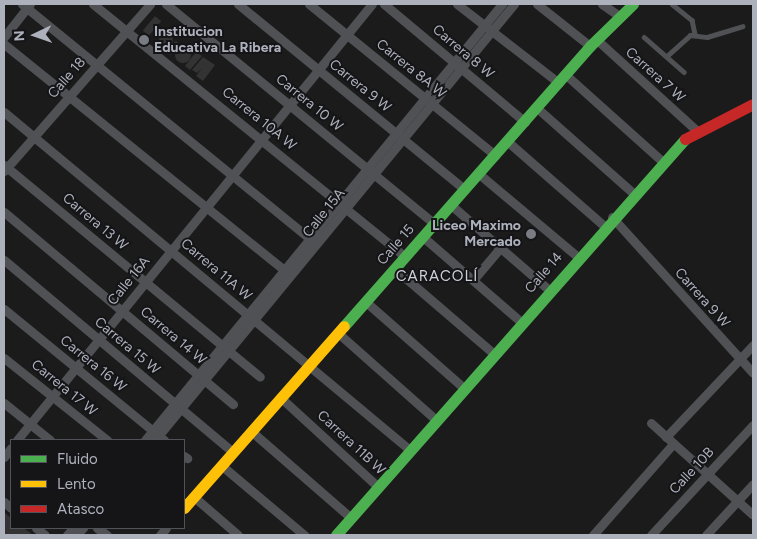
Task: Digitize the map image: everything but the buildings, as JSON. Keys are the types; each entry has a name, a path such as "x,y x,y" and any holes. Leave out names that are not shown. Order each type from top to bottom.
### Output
{"street":[{"name":"Carrera 10A W","path":"93,4 262,139 405,257"},
{"name":"Calle 18","path":"5,168 150,4"},
{"name":"Carrera 10 W","path":"166,4 435,224"},
{"name":"Carrera 9 W","path":"238,4 465,190"},
{"name":"Carrera 8A W","path":"309,4 495,155"},
{"name":"Calle 16A","path":"18,439 372,4"},
{"name":"Carrera 8 W","path":"384,4 525,122"},
{"path":"457,4 488,28 562,79 662,161"},
{"name":"Calle 15A","path":"488,28 502,4"},
{"name":"Calle 15A","path":"158,437 178,406 282,277 488,28 514,4"},
{"name":"Carrera 7 W","path":"537,4 593,43 696,130"},
{"path":"602,4 619,16"},
{"name":"Calle 15","path":"185,507 593,43 633,4"},
{"path":"4,37 26,5 96,66 313,241"},
{"path":"4,44 207,207 282,277"},
{"name":"Calle 14","path":"378,487 662,161 696,130 753,104"},
{"path":"537,108 633,193"},
{"name":"Carrera 11A W","path":"4,112 410,450"},
{"path":"507,142 608,222"},
{"name":"Carrera 13 W","path":"5,168 260,377"},
{"path":"479,174 578,256"},
{"path":"451,205 549,290"},
{"name":"Carrera 14 W","path":"4,212 233,404"},
{"name":"Carrera 9 W","path":"608,222 739,361 753,373"},
{"path":"423,237 521,322"},
{"path":"473,280 501,247"},
{"name":"Carrera 15 W","path":"4,260 233,452"},
{"path":"395,269 494,354"},
{"path":"366,302 464,388"},
{"name":"Carrera 16 W","path":"4,309 158,437"},
{"path":"338,333 436,420"},
{"path":"666,437 753,345"},
{"name":"Carrera 17 W","path":"4,358 106,439"},
{"name":"Carrera 11B W","path":"281,398 378,487 336,535"},
{"path":"4,403 49,439"},
{"path":"652,423 753,515"},
{"name":"Calle 10B","path":"651,535 753,425"},
{"path":"252,431 350,518"},
{"path":"593,535 673,444"},
{"path":"221,465 304,535"},
{"path":"706,535 753,484"},
{"path":"194,497 238,535"}],"lane":[{"path":"672,4 692,20 695,34"},
{"path":"695,34 707,38 742,26"},
{"path":"667,56 695,34"},
{"path":"644,37 684,72"}],"traffic: fast":[{"path":"344,326 590,46 633,4"},
{"path":"336,535 685,139"}],"traffic: slow":[{"path":"185,507 344,326"}],"traffic: jam":[{"path":"685,139 753,104"}],"place":[{"name":"Institucion Educativa La Ribera","path":"144,40"},
{"name":"Liceo Maximo Mercado","path":"531,234"}],"district":[{"name":"CARACOLÍ","path":"437,277"}]}
